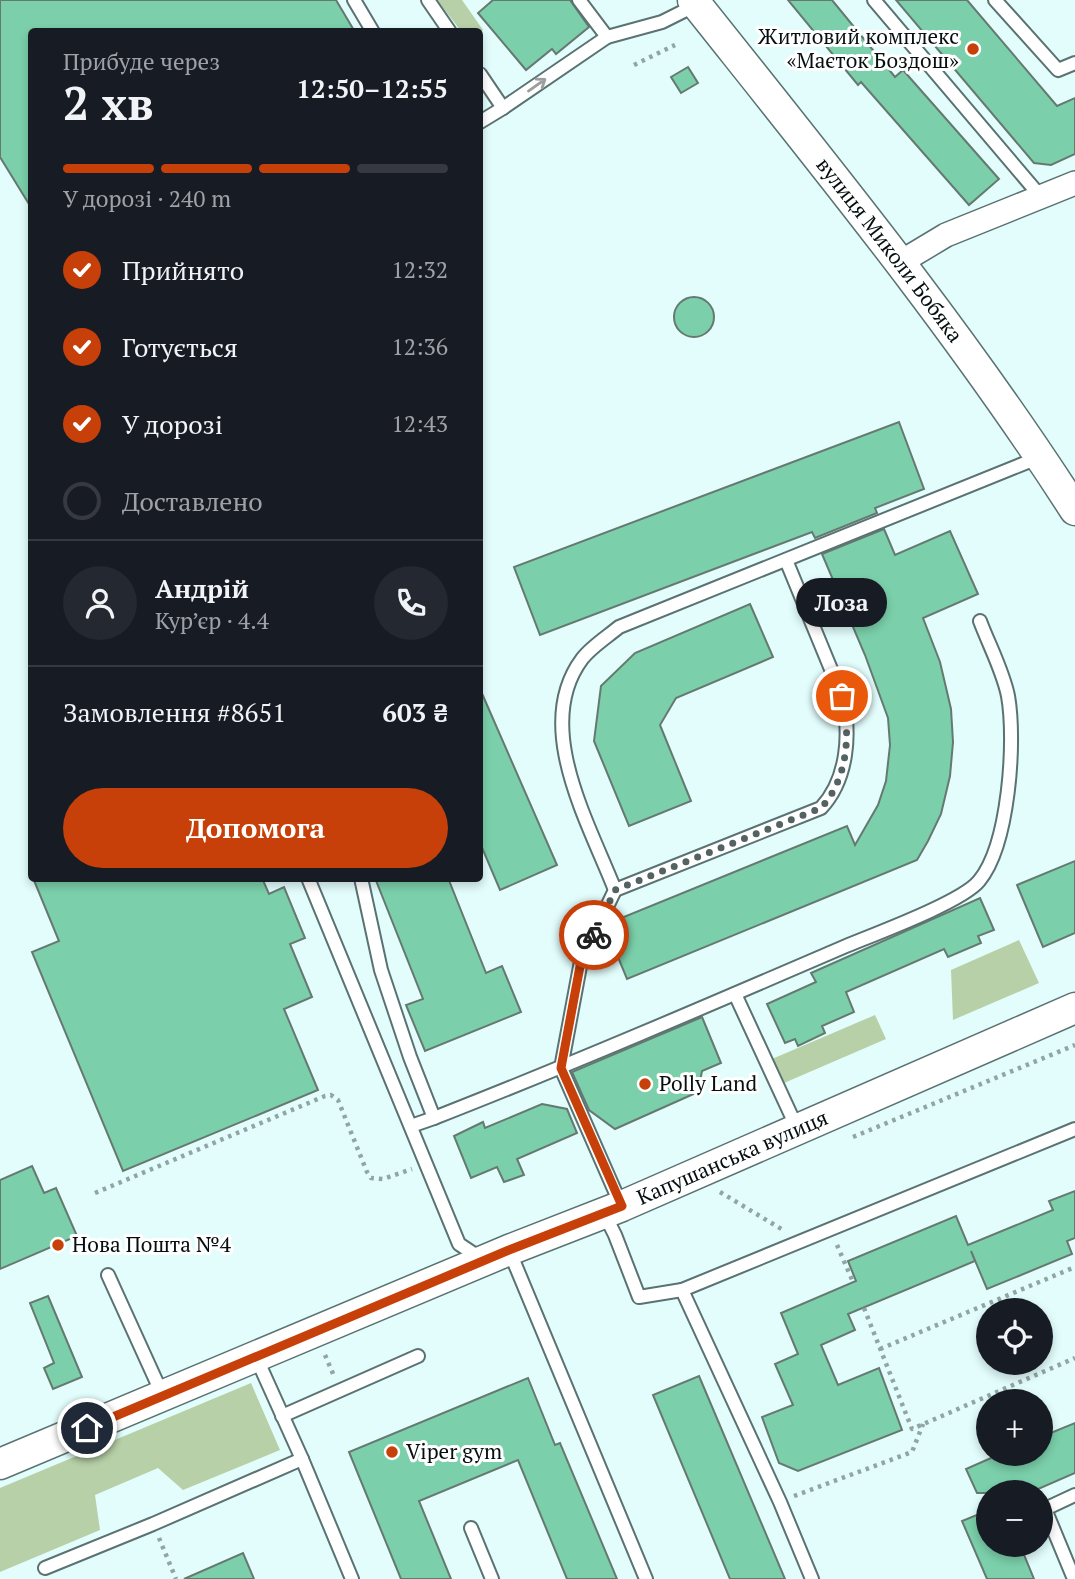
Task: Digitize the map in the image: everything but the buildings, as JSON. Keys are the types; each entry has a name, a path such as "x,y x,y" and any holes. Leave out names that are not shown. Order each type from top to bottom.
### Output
{"street":[{"name":"вулиця Миколи Бобяка","path":"694,2 901,262 972,358 1075,510"},
{"path":"901,262 946,235 1075,183"},
{"name":"Капушанська вулиця","path":"0,1464 496,1255 613,1209 1075,1008"}],"lane":[{"path":"354,0 371,28"},
{"path":"428,0 447,28"},
{"path":"579,0 607,37"},
{"path":"874,0 1041,197"},
{"path":"995,0 1058,70 1075,63"},
{"path":"483,120 607,37 662,22 694,2"},
{"path":"483,78 503,108"},
{"path":"615,890 566,765 561,729 565,694 582,659 619,627 1040,457"},
{"path":"786,560 842,696 847,716 842,772 834,794 821,808 615,890 581,961 561,1068 613,1209 615,1235 639,1297 682,1290 1075,1129"},
{"path":"411,1125 561,1068 735,994 964,894 979,881 1002,830 1011,755 1007,694 980,621"},
{"path":"310,882 459,1244 496,1255 646,1579"},
{"path":"362,882 381,970 434,1118"},
{"path":"735,994 797,1129"},
{"path":"108,1275 163,1396"},
{"path":"682,1290 780,1502 812,1579"},
{"path":"282,1416 418,1356"},
{"path":"256,1357 352,1579"},
{"path":"45,1568 302,1459"},
{"path":"1074,1579 1045,1509 1075,1495"},
{"path":"471,1528 492,1579"}],"path":[{"path":"634,65 675,45"},
{"path":"95,1193 331,1095 338,1100 371,1178 383,1179 427,1164"},
{"path":"720,1192 802,1241"},
{"path":"830,1229 853,1282"},
{"path":"880,1349 1075,1267"},
{"path":"863,1308 912,1429 1075,1358"},
{"path":"325,1354 341,1391"},
{"path":"780,1502 912,1452 923,1423"},
{"path":"153,1524 176,1579"}],"green space":[{"path":"437,0 462,0 482,28 459,28"},
{"path":"1019,940 1039,983 953,1020 951,970"},
{"path":"875,1015 886,1039 784,1083 772,1059"},
{"path":"251,1383 280,1450 183,1490 158,1468 95,1495 100,1530 0,1572 0,1488"}],"way so far":[{"path":"594,935 615,890 821,808 834,794 842,772 847,716 842,696"}],"place":[{"name":"Житловий комплекс «Маєток Боздош»","path":"973,49"},
{"name":"Лоза","path":"842,696"},
{"name":"Polly Land","path":"645,1084"},
{"name":"Нова Пошта №4","path":"58,1245"},
{"name":"Viper gym","path":"392,1452"}],"route":[{"path":"87,1428 509,1250 622,1206 561,1068 581,961 594,935"}]}
